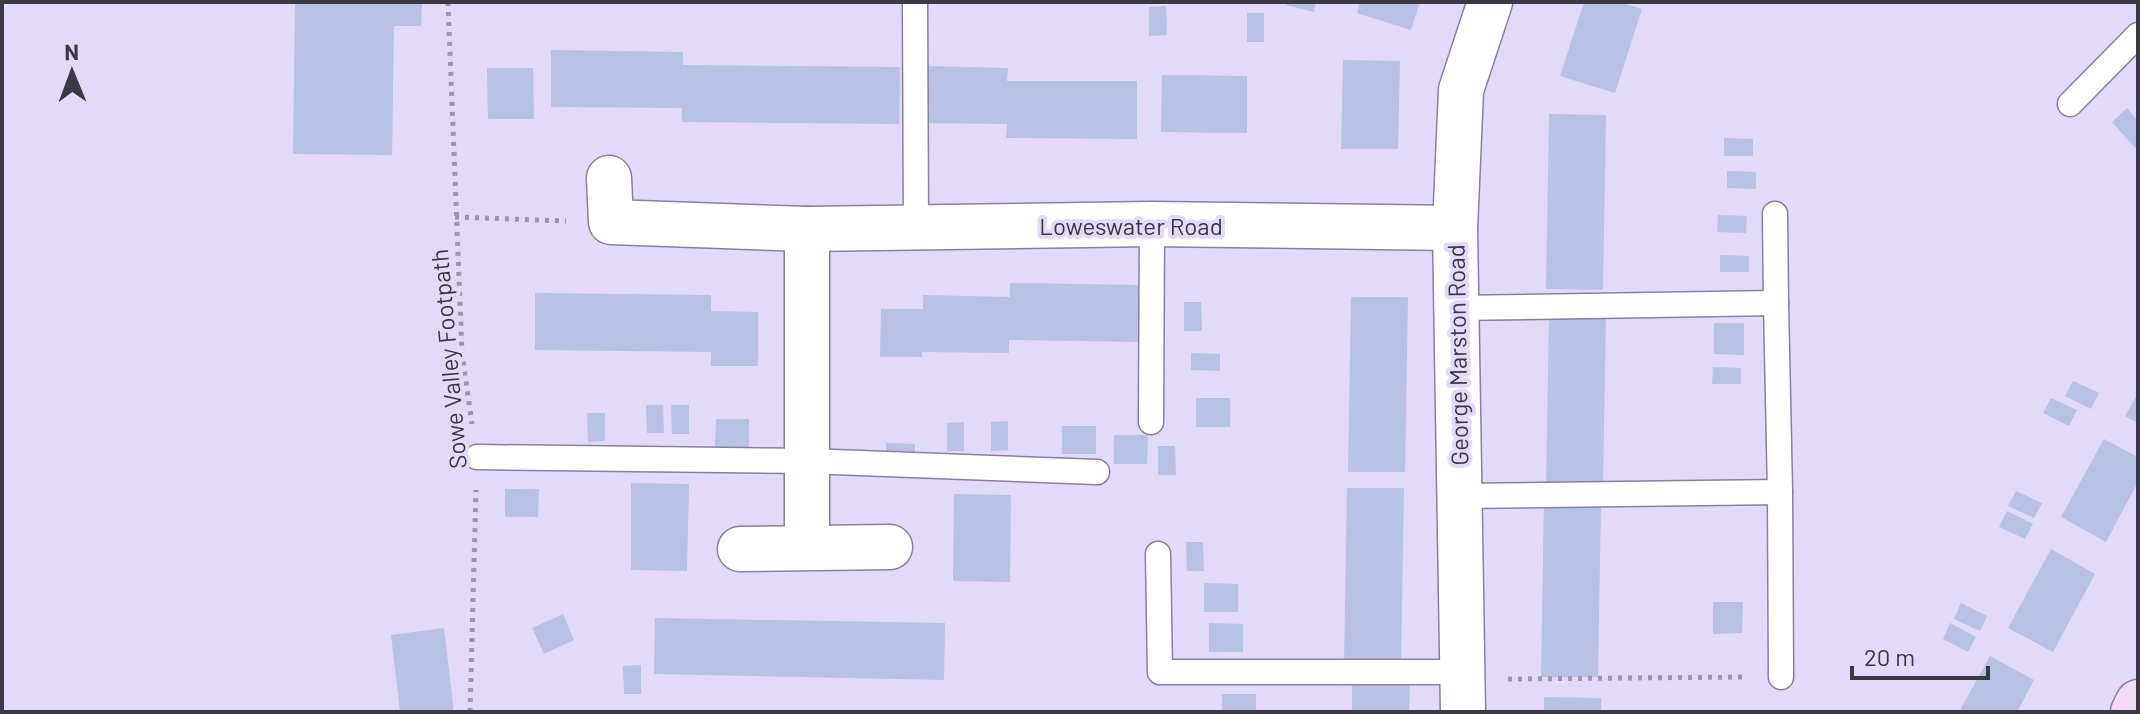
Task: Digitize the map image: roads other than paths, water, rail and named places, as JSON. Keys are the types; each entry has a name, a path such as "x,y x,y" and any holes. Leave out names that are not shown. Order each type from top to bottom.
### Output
{"street":[{"name":"George Marston Road","path":"1463,688 1455,228 1461,90 1490,2"},
{"name":"Loweswater Road","path":"609,178 611,222 807,229 1152,224 1455,228"},
{"path":"807,229 807,547"},
{"path":"740,549 890,547"},
{"path":"2133,712 2138,702"}],"lane":[{"path":"915,2 916,227"},
{"path":"2070,104 2138,35"},
{"path":"1775,214 1781,677"},
{"path":"1151,422 1152,224"},
{"path":"1456,308 1776,303"},
{"path":"477,457 807,461 1097,472"},
{"path":"1459,496 1780,492"},
{"path":"1158,554 1160,683 1463,688"}]}
